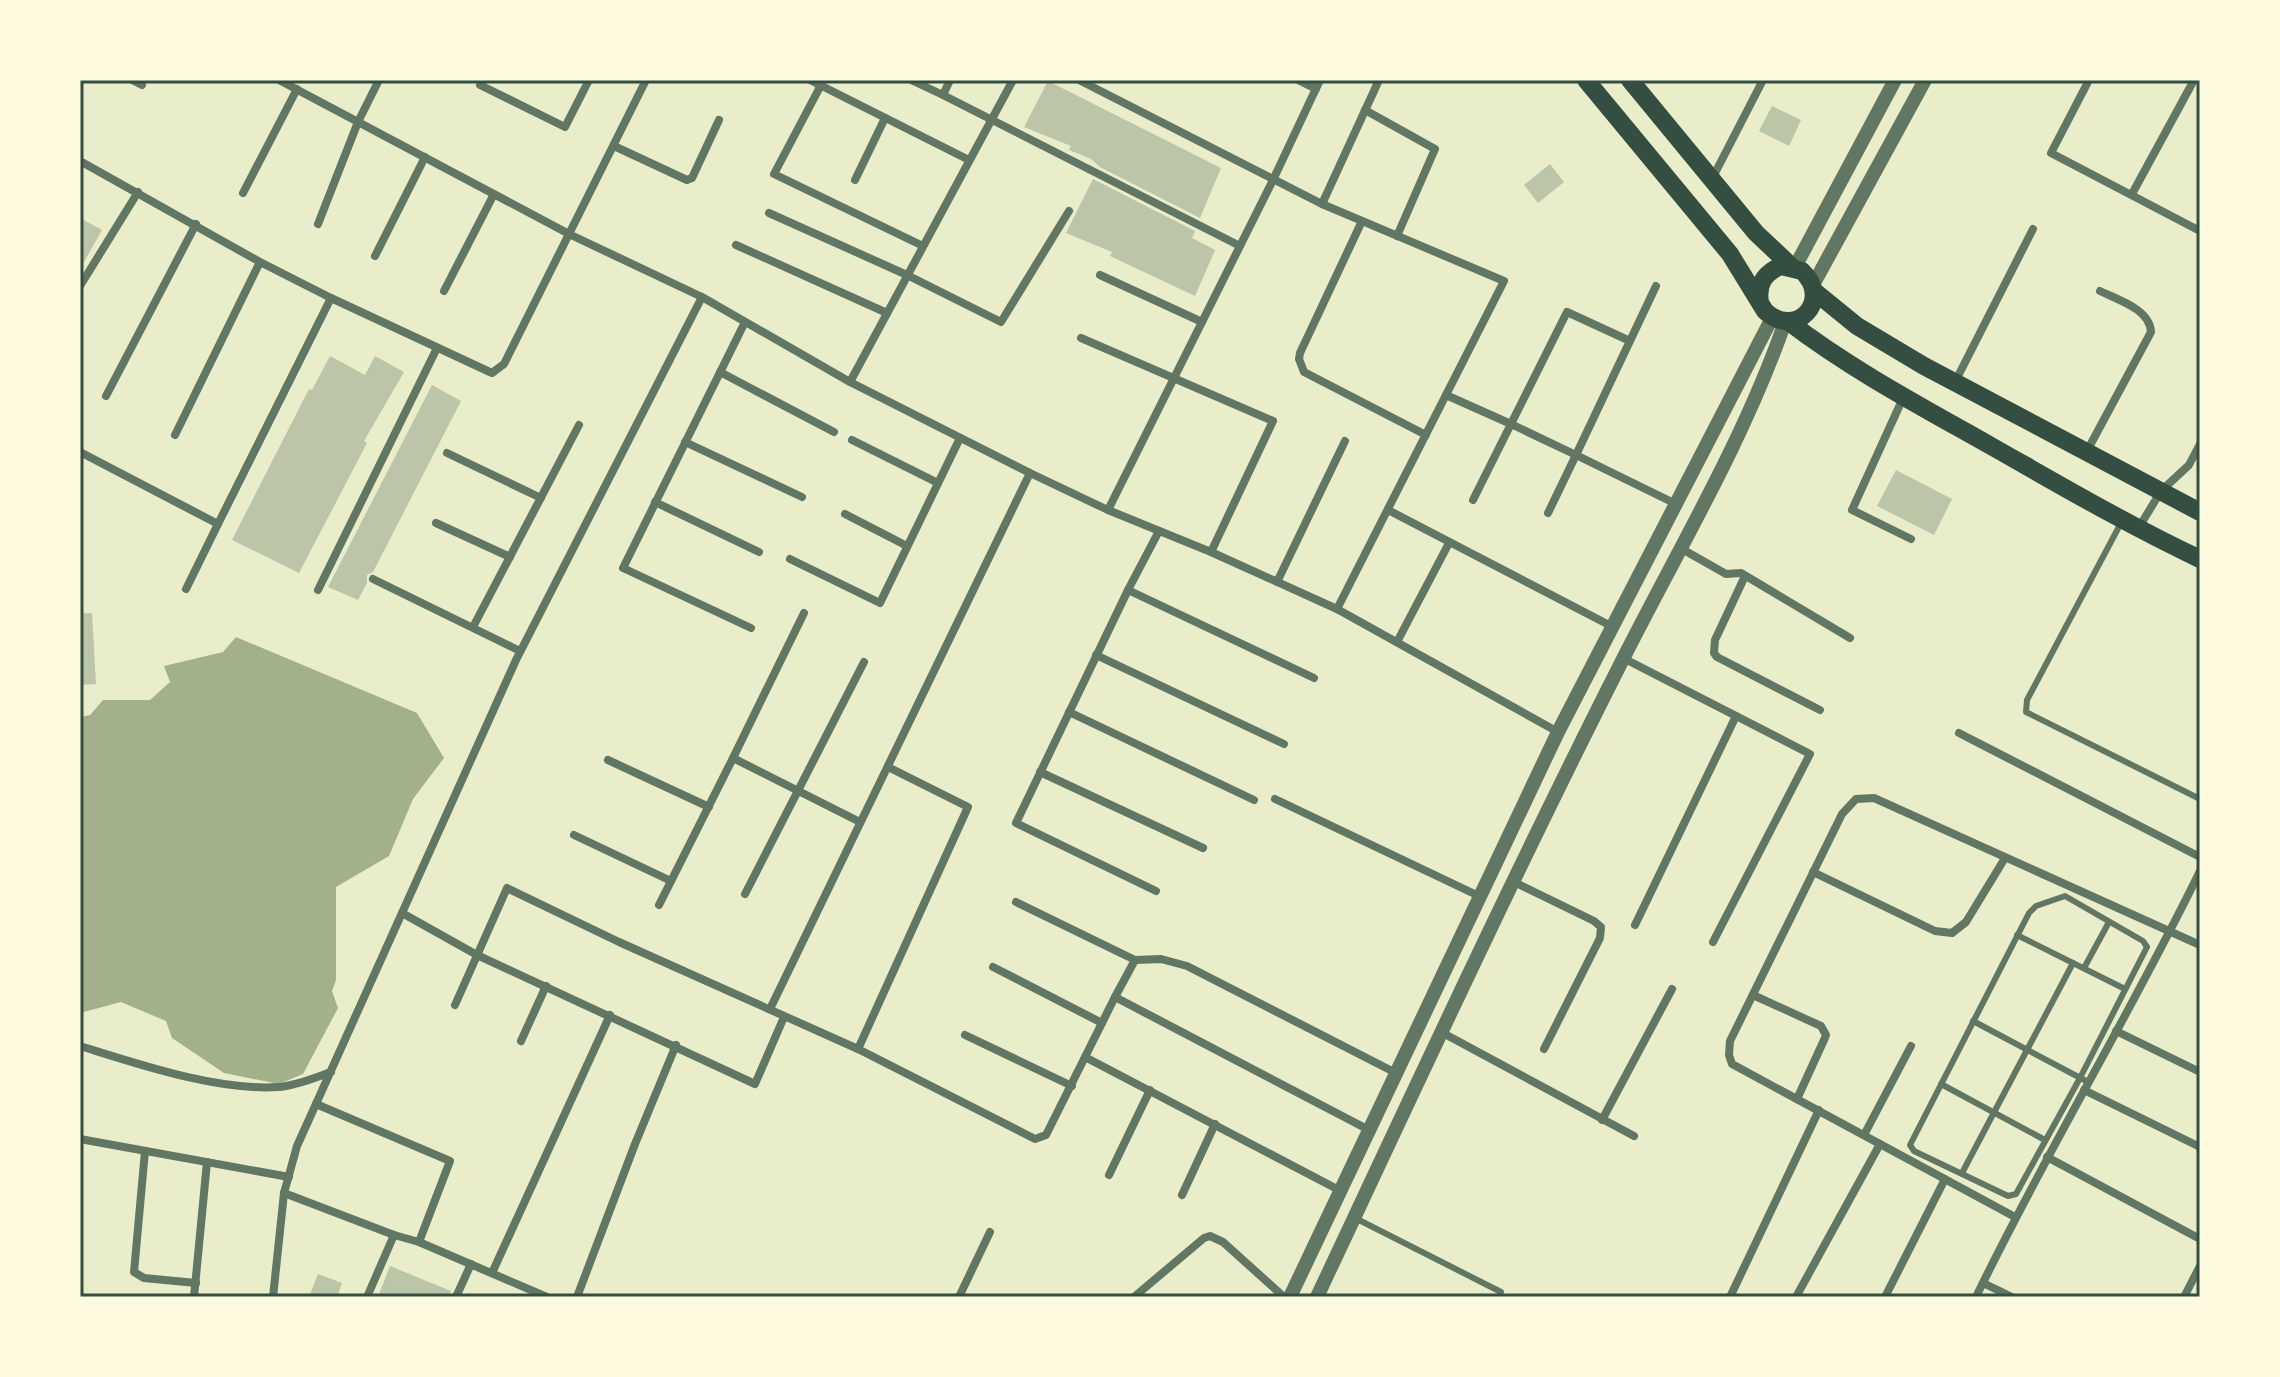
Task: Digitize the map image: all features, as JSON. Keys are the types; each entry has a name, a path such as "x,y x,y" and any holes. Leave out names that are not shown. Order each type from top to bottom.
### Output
{"main road":[{"path":"1586,80 1730,254 1776,316 1833,355 1904,397 2130,525 2200,559"},
{"path":"1630,80 1756,233 1793,267 1807,275 1813,288 1857,326 1955,382 2200,512"},
{"path":"1776,316 1760,284 1765,276 1781,266 1793,267"},
{"path":"1776,316 1797,320 1810,308 1813,288"}],"street":[{"path":"132,80 142,85"},
{"path":"279,80 571,235 702,297 850,382 1108,510 1337,609 1558,732"},
{"path":"318,224 358,122 379,80"},
{"path":"483,80 480,85 565,127 589,80"},
{"path":"80,161 260,262 492,373 504,364 646,80"},
{"path":"810,80 969,160"},
{"path":"911,80 1240,246"},
{"path":"943,95 950,80"},
{"path":"850,382 1013,80"},
{"path":"1079,80 1322,204 1504,281 1337,609"},
{"path":"1108,510 1318,84 1298,80"},
{"path":"1322,204 1379,80"},
{"path":"1712,178 1763,80"},
{"path":"1793,267 1895,80"},
{"path":"1813,288 1925,80"},
{"path":"2089,80 2051,153 2198,226"},
{"path":"2132,194 2194,80"},
{"path":"821,85 774,174 923,246"},
{"path":"243,193 297,89"},
{"path":"1365,110 1435,149 1397,236"},
{"path":"855,180 885,118"},
{"path":"614,146 687,180 695,174 719,120"},
{"path":"375,256 425,157"},
{"path":"80,286 138,192"},
{"path":"444,291 494,194"},
{"path":"769,213 907,275 1001,322 1069,211"},
{"path":"1362,221 1300,353 1301,365 1304,372 1426,435"},
{"path":"106,396 196,224"},
{"path":"1955,382 2033,229"},
{"path":"736,245 887,313"},
{"path":"175,435 260,262"},
{"path":"1100,275 1202,322"},
{"path":"1548,513 1656,286"},
{"path":"2086,452 2151,332 2151,323 2144,314 2100,291"},
{"path":"273,1297 284,1193 297,1146 520,651 702,297"},
{"path":"186,589 331,298"},
{"path":"1473,500 1567,312 1630,341"},
{"path":"1134,1297 1210,1236 1223,1242 1287,1297 1482,897 1558,732 1776,316"},
{"path":"1317,1297 1440,1032 1623,658 1682,549 1767,372 1776,316"},
{"path":"745,322 623,568 751,628"},
{"path":"1081,338 1273,421 1211,552"},
{"path":"318,590 437,348"},
{"path":"720,372 834,432"},
{"path":"1446,395 1676,504"},
{"path":"1904,397 1852,510 1911,539"},
{"path":"473,627 579,425"},
{"path":"790,559 880,603 960,438"},
{"path":"852,440 938,483"},
{"path":"1277,582 1345,441"},
{"path":"685,442 802,497"},
{"path":"2130,525 2189,465 2200,444"},
{"path":"80,452 218,524"},
{"path":"447,453 541,498"},
{"path":"770,1009 1030,473"},
{"path":"655,502 759,552"},
{"path":"1388,510 1613,627"},
{"path":"845,514 907,546"},
{"path":"436,523 510,557"},
{"path":"1156,891 1016,823 1159,531"},
{"path":"1397,642 1449,543"},
{"path":"1682,549 1726,574 1741,573 1850,638"},
{"path":"1745,576 1715,640 1714,653 1820,710"},
{"path":"373,579 520,651"},
{"path":"1128,590 1314,678"},
{"path":"659,905 804,613"},
{"path":"1096,655 1284,744"},
{"path":"1623,658 1810,754 1713,942"},
{"path":"745,894 864,662"},
{"path":"1069,712 1254,800"},
{"path":"1635,925 1736,716"},
{"path":"1959,733 2200,857"},
{"path":"733,758 860,822"},
{"path":"608,760 709,807"},
{"path":"858,1049 968,807 888,767"},
{"path":"1040,772 1203,848"},
{"path":"2015,1217 1732,1064 1730,1041 1842,814 1856,799 1874,798 2200,945"},
{"path":"1275,799 1482,897"},
{"path":"574,835 671,881"},
{"path":"1813,872 1935,931 1952,933 1966,922 2005,858"},
{"path":"1976,1297 2084,1083 2196,892 2200,871"},
{"path":"1514,882 1601,927 1600,938 1544,1049"},
{"path":"455,1005 507,888 858,1049 1035,1139 1046,1135 1135,960"},
{"path":"1016,902 1135,960 1161,959 1187,966 1396,1073"},
{"path":"402,913 477,955 755,1084 784,1017"},
{"path":"993,967 1102,1023"},
{"path":"521,1041 546,986"},
{"path":"1602,1120 1672,989"},
{"path":"1753,995 1821,1026 1824,1031 1824,1040 1797,1099"},
{"path":"1115,997 1369,1130"},
{"path":"492,1273 610,1015"},
{"path":"2116,1031 2200,1072"},
{"path":"1440,1032 1634,1136"},
{"path":"965,1035 1072,1086"},
{"path":"577,1297 676,1045"},
{"path":"80,1046 204,1079 255,1087 280,1087 331,1072"},
{"path":"1864,1135 1911,1046"},
{"path":"1085,1057 1339,1190"},
{"path":"2084,1083 2200,1147"},
{"path":"1109,1175 1150,1090"},
{"path":"316,1104 450,1161 419,1242"},
{"path":"1730,1297 1819,1110"},
{"path":"1182,1195 1215,1124"},
{"path":"80,1139 289,1177"},
{"path":"1796,1297 1880,1144"},
{"path":"145,1151 134,1272 144,1278 196,1283"},
{"path":"2047,1157 2200,1239"},
{"path":"194,1297 207,1162"},
{"path":"1885,1297 1945,1179"},
{"path":"284,1193 419,1242 547,1297"},
{"path":"959,1297 990,1232"},
{"path":"367,1297 394,1235"},
{"path":"456,1297 471,1264"},
{"path":"2184,1297 2200,1266"},
{"path":"1983,1283 2012,1297"}],"lane":[{"path":"2130,525 2027,700 2026,712 2200,799"},
{"path":"2062,896 2143,941 2147,947 2084,1083 2012,1196 1914,1151 1910,1145 2017,935 2032,909 2062,896"},
{"path":"2084,968 2109,922"},
{"path":"2017,935 2125,989"},
{"path":"1962,1173 2073,963"},
{"path":"1973,1021 2084,1083"},
{"path":"1941,1084 2045,1140"},
{"path":"1354,1218 1501,1292"}],"shaded area":[{"path":"236,637 417,713 444,758 413,799 389,856 336,887 336,980 332,991 338,1008 303,1074 279,1084 224,1073 172,1038 166,1021 121,1002 80,1013 80,717 90,715 103,700 150,700 170,682 164,666 223,652"}],"building":[{"path":"1048,81 1221,168 1200,218 1069,150 1071,146 1024,127"},
{"path":"1772,106 1801,120 1789,146 1759,131"},
{"path":"1550,164 1564,182 1538,203 1524,185"},
{"path":"1093,179 1195,231 1192,238 1215,250 1195,296 1110,256 1112,252 1066,233"},
{"path":"80,218 102,230 80,269"},
{"path":"330,356 365,375 375,356 404,372 364,441 367,443 299,573 232,540 309,389 312,390"},
{"path":"432,385 461,401 373,572 367,575 367,583 358,600 328,587"},
{"path":"1896,470 1952,499 1934,535 1877,506"},
{"path":"92,613 96,684 80,685 80,614"},
{"path":"390,1266 451,1291 449,1297 378,1297"},
{"path":"318,1274 342,1283 337,1297 309,1297"}]}
